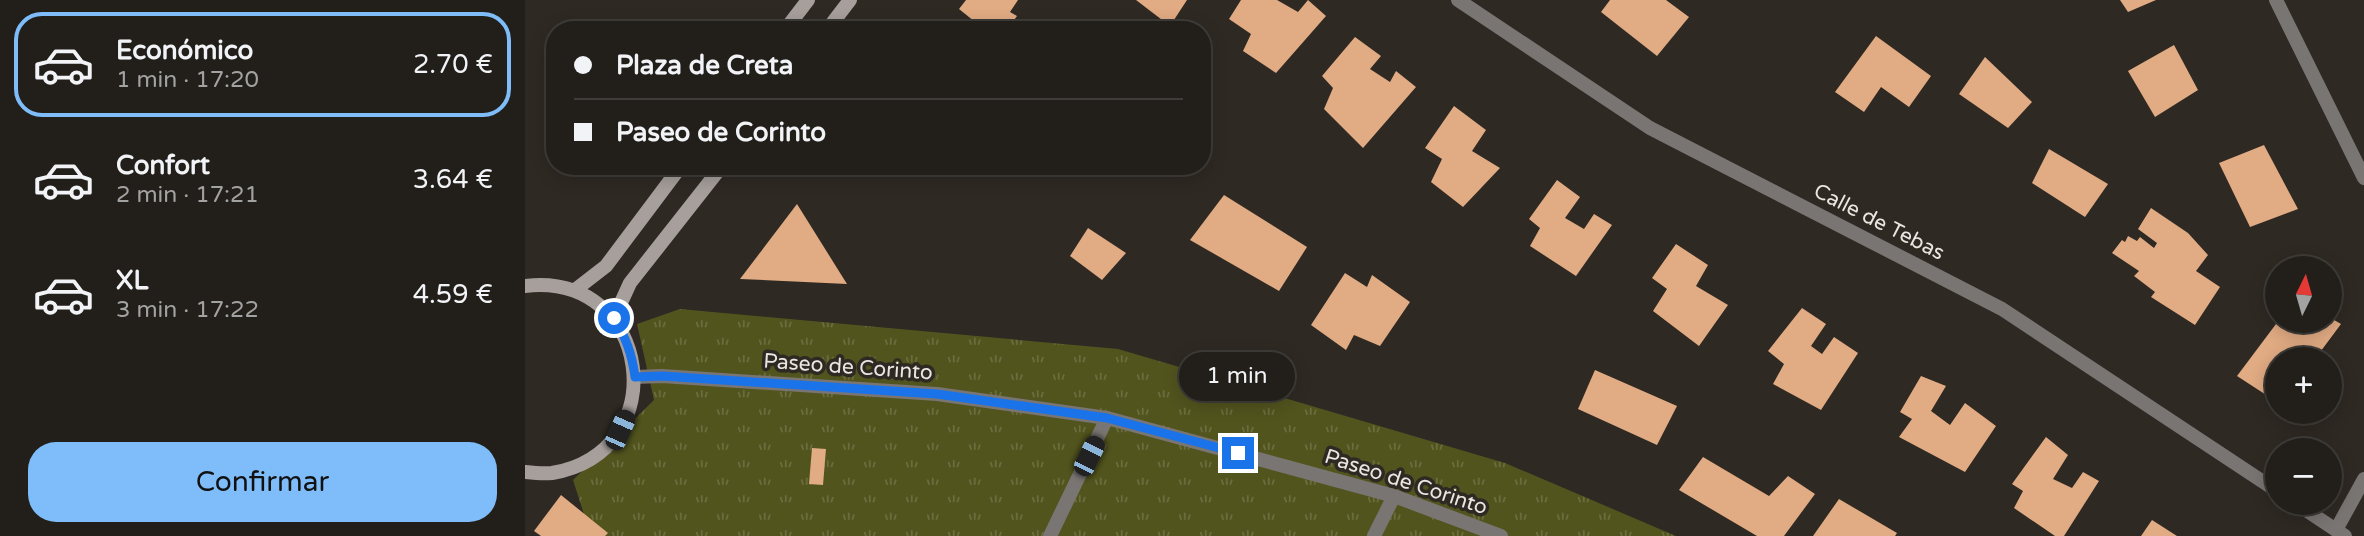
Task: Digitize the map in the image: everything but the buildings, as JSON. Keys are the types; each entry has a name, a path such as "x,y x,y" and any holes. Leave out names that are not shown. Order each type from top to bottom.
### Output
{"main road":[{"path":"792,21 808,0"},
{"path":"834,21 850,0"},
{"path":"575,290 606,267 674,175"},
{"path":"614,318 629,283 715,175"},
{"path":"525,286 544,283 575,290 596,302 614,318 629,346 635,377 631,405 620,430 601,452 577,466 550,473 525,472"}],"street":[{"name":"Calle de Tebas","path":"1458,0 1650,128 2002,309 2265,483"},
{"path":"2276,0 2364,178"},
{"name":"Paseo de Corinto","path":"635,377 662,376 937,394 1107,418 1394,496 1501,536"},
{"path":"1050,536 1107,418"},
{"path":"2313,515 2340,533 2364,479"},
{"path":"1374,536 1394,496"}],"green space":[{"path":"680,309 1118,349 1505,463 1676,536 591,536 573,480 654,400 637,324"}],"route":[{"path":"614,318 625,336 635,377 662,376 937,394 1107,418 1238,453"}]}
